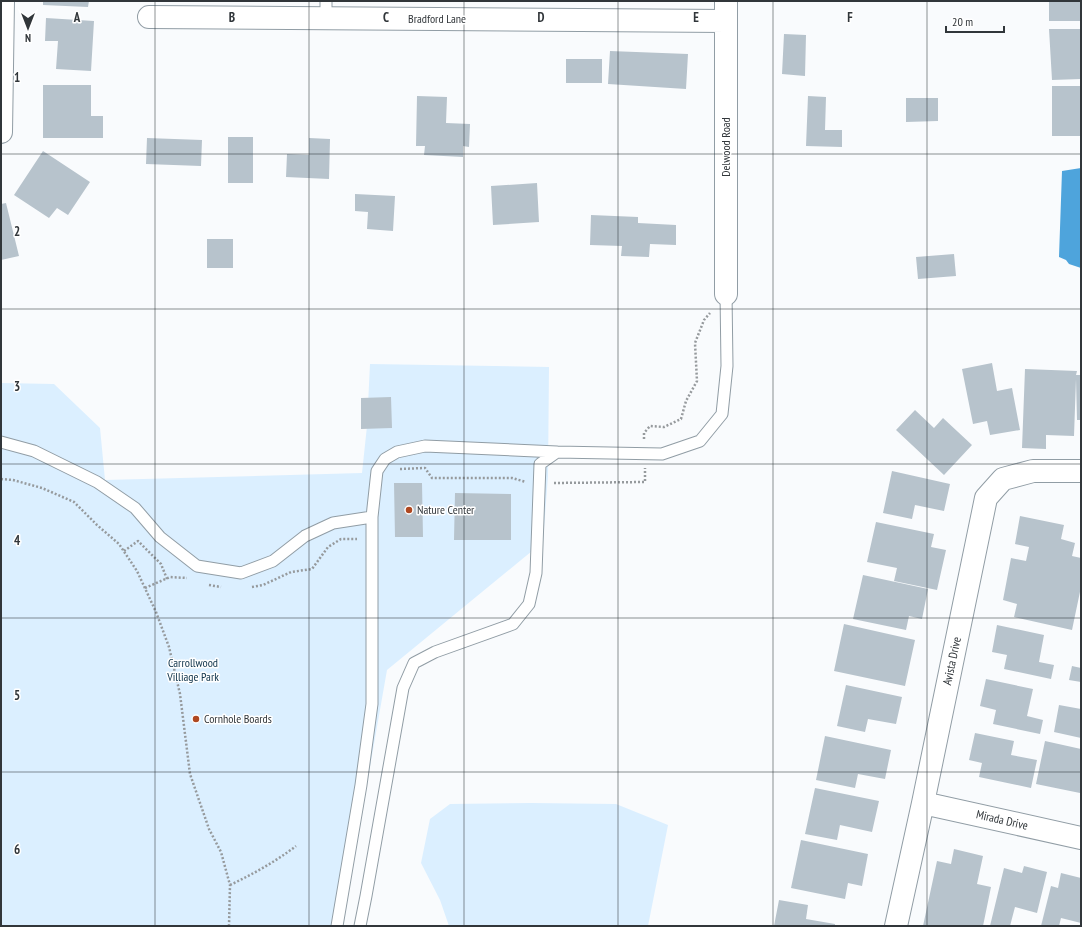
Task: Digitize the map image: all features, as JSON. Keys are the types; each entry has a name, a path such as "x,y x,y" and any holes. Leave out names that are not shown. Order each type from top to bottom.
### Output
{"street":[{"path":"1,132 3,1"},
{"name":"Bradford Lane","path":"149,17 326,10 726,11"},
{"name":"Delwood Road","path":"726,11 726,294"},
{"name":"Avista Drive","path":"896,926 986,498 1003,478 1033,471 1081,471"},
{"name":"Mirada Drive","path":"923,803 1081,838"}],"lane":[{"path":"337,926 361,785 372,704 372,518 378,471 385,458 397,452 425,446 557,452 662,454 700,441 722,414 727,366 726,294"},
{"path":"1,442 34,451 97,482 135,508 160,538 196,566 241,573 273,561 305,536 333,523 372,518"},
{"path":"360,926 368,889 403,688 414,663 436,652 513,624 529,604 536,573 540,464 557,452"}],"path":[{"path":"398,469 426,468 432,478 512,478 530,483 645,482 644,433 650,426 664,427 681,419 686,402 697,381 695,343 704,320 726,294"},
{"path":"1,479 13,480 42,488 74,502 119,544 145,588 169,647 180,694 188,748 190,774 208,829 220,852 230,885 229,926"},
{"path":"250,587 263,585 291,572 312,569 328,547 341,539 372,538"},
{"path":"124,551 138,541 161,564 166,579"},
{"path":"145,588 170,577 186,577 193,580"},
{"path":"206,584 225,588"},
{"path":"230,885 260,871 296,846"}],"green space":[{"name":"Carrollwood Villiage Park","path":"370,364 549,367 548,476 543,542 387,670 342,926 1,926 1,383 54,384 100,428 105,480 362,473 367,426"},
{"path":"450,804 616,804 668,825 648,926 449,926 440,900 421,863 430,819"}],"water":[{"path":"1081,168 1081,268 1069,264 1066,260 1059,257 1062,171"}],"building":[{"path":"43,1 89,1 88,7 43,5"},
{"path":"1049,1 1081,1 1081,21 1049,21"},
{"path":"46,18 94,21 91,71 56,69 58,41 45,41"},
{"path":"1049,29 1081,29 1081,79 1052,80"},
{"path":"784,34 806,35 805,76 782,74"},
{"path":"610,51 688,54 686,89 608,84"},
{"path":"566,59 602,59 602,83 566,83"},
{"path":"43,85 91,85 91,116 103,116 103,138 43,138"},
{"path":"1052,86 1081,86 1081,136 1052,136"},
{"path":"417,96 447,97 446,123 470,124 469,147 463,146 463,157 424,155 425,146 416,146"},
{"path":"808,96 826,97 825,130 842,130 842,147 806,146"},
{"path":"906,98 938,98 938,121 906,122"},
{"path":"228,137 253,137 253,183 228,183"},
{"path":"147,138 202,140 201,166 146,164"},
{"path":"309,138 330,139 329,179 286,177 287,154 309,155"},
{"path":"43,151 90,182 68,215 57,208 49,218 14,195"},
{"path":"537,183 539,222 493,225 491,186"},
{"path":"355,194 395,196 393,231 367,229 368,212 355,211"},
{"path":"6,203 19,256 1,260 1,204"},
{"path":"591,215 638,217 638,223 676,225 676,245 650,244 649,257 621,256 622,246 590,245"},
{"path":"207,239 233,239 233,268 207,268"},
{"path":"954,254 956,276 918,279 916,257"},
{"path":"992,363 997,391 1012,388 1020,430 990,435 987,421 973,424 962,369"},
{"path":"1025,369 1077,371 1076,375 1081,375 1081,420 1077,420 1076,379 1074,436 1046,435 1046,449 1022,448"},
{"path":"391,397 392,428 361,429 361,398"},
{"path":"915,410 934,428 943,418 972,445 944,475 896,430"},
{"path":"892,471 950,484 944,511 915,505 912,519 883,513"},
{"name":"Nature Center","path":"394,483 422,483 423,537 395,537"},
{"path":"455,493 511,494 511,540 454,540"},
{"path":"1020,516 1064,525 1061,539 1075,543 1072,556 1081,558 1081,587 1072,630 1014,617 1017,604 1003,600 1011,558 1026,561 1029,547 1015,544"},
{"path":"876,522 934,534 931,547 946,550 937,590 894,581 897,568 867,562"},
{"path":"863,575 928,589 922,619 909,616 906,630 853,619"},
{"path":"844,624 915,640 905,686 834,671"},
{"path":"997,625 1044,635 1039,662 1054,665 1051,679 1004,669 1007,655 992,652"},
{"path":"1072,666 1081,668 1081,682 1069,680"},
{"path":"986,679 1033,689 1027,716 1043,720 1040,734 993,724 996,710 980,706"},
{"path":"846,685 902,697 896,724 868,719 865,732 837,726"},
{"path":"1059,705 1081,709 1081,738 1054,732"},
{"path":"975,733 1014,741 1011,755 1037,760 1031,788 979,777 982,763 969,760"},
{"path":"825,736 891,750 885,779 858,774 855,788 816,780"},
{"path":"1045,741 1081,749 1080,793 1036,784"},
{"path":"815,788 879,801 872,832 840,825 837,840 805,834"},
{"path":"801,840 868,854 862,886 848,883 845,899 791,888"},
{"path":"954,849 983,856 977,884 991,887 983,926 923,926 937,861 951,864"},
{"path":"1024,866 1047,872 1037,913 1015,907 1010,926 990,926 1004,868 1022,873"},
{"path":"1061,873 1081,878 1081,923 1061,918 1059,926 1041,926 1051,886 1058,888"},
{"path":"779,900 808,905 806,919 835,924 835,926 774,926"}],"place":[{"name":"Nature Center","path":"409,510"},
{"name":"Cornhole Boards","path":"196,719"}]}
